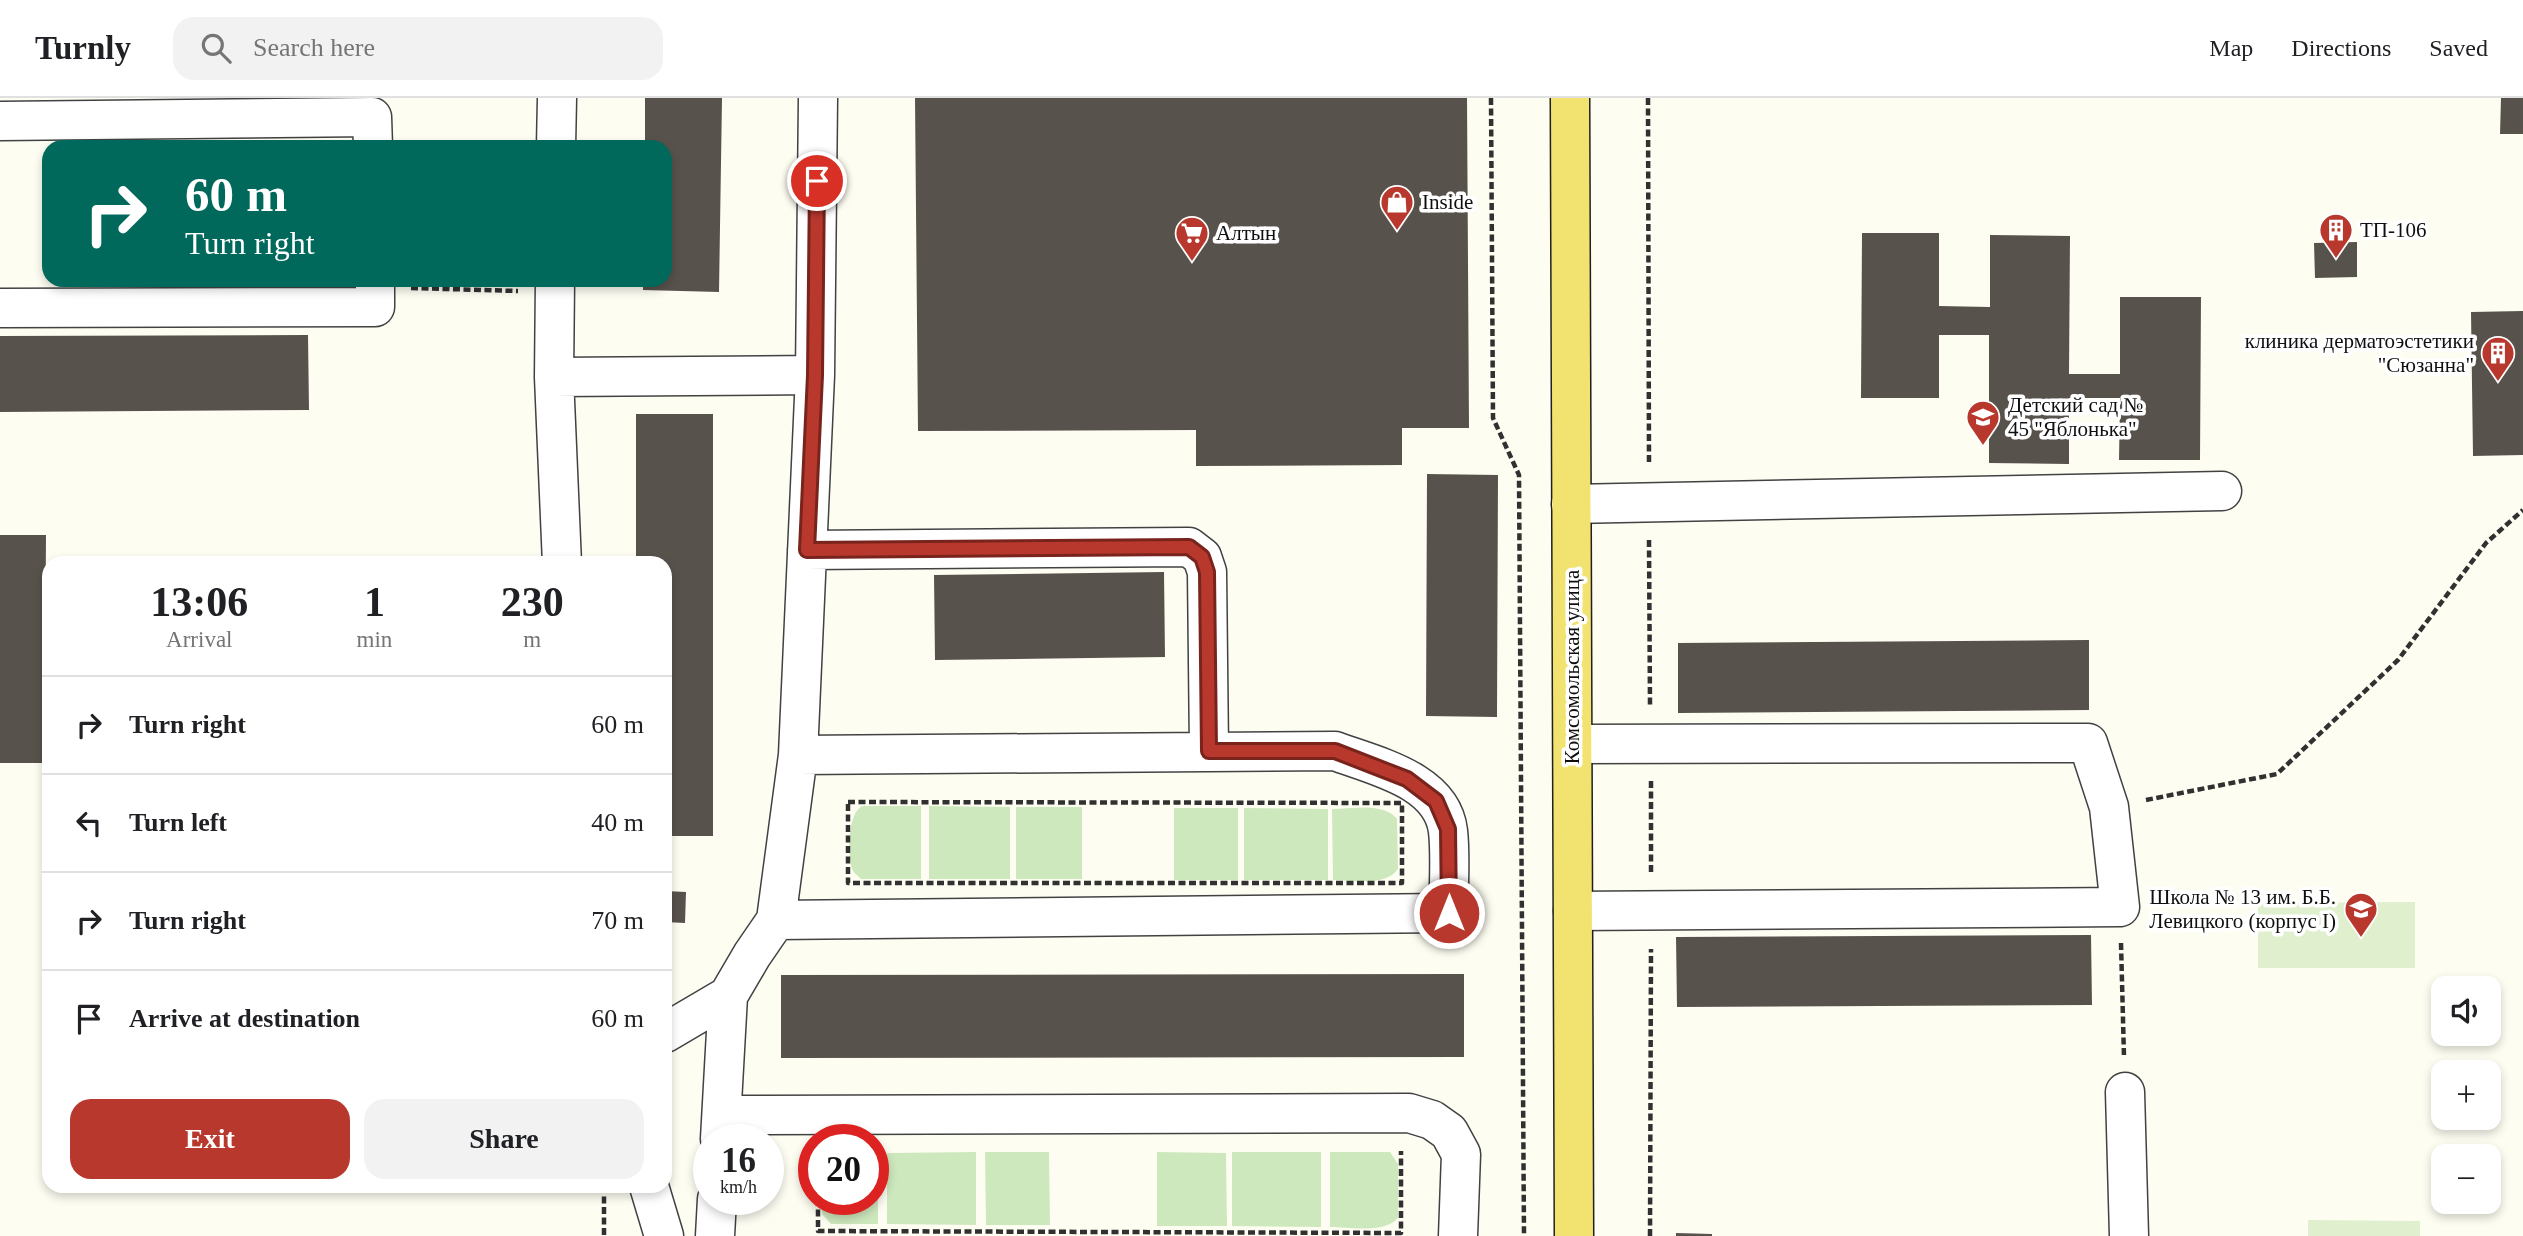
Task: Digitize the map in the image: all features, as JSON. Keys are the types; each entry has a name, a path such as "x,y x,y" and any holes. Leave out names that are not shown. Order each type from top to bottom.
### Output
{"main road":[{"name":"Комсомольская улица","path":"1570,98 1574,1236"}],"lane":[{"path":"556,140 557,98"},
{"path":"721,1124 728,996 776,920 798,754 815,375 818,98"},
{"path":"0,121 372,117 373,140"},
{"path":"0,308 375,307 375,287"},
{"path":"540,287 554,377 562,556"},
{"path":"554,377 815,375"},
{"path":"1571,504 2222,491"},
{"path":"807,550 1189,547 1202,557 1207,572 1209,751"},
{"path":"1573,744 2088,743 2109,807 2120,907 1573,911"},
{"path":"776,920 1449,913 1448,829 1436,801 1407,779 1335,751 798,754"},
{"path":"672,1028 728,996"},
{"path":"2125,1092 2129,1236"},
{"path":"784,1126 1409,1113 1432,1120 1450,1132 1461,1154 1458,1236"},
{"path":"651,1193 664,1236"},
{"path":"715,1236 716,1215"}],"path":[{"path":"1491,98 1493,418 1518,475 1524,1236"},
{"path":"1648,98 1650,1236"},
{"path":"2109,807 2277,774 2398,660 2486,544 2523,510"},
{"path":"848,802 1402,803 1402,883 848,883 848,802"},
{"path":"2120,907 2125,1092"},
{"path":"604,1193 604,1236"},
{"path":"818,1215 818,1230 1401,1233"}],"green space":[{"path":"862,806 921,806 921,879 861,879 855,873 849,842 854,816"},
{"path":"929,806 1010,807 1010,879 929,879"},
{"path":"1016,807 1082,807 1082,879 1016,879"},
{"path":"1174,808 1238,808 1238,880 1174,880"},
{"path":"1244,808 1328,809 1328,880 1244,880"},
{"path":"1376,808 1397,819 1398,869 1392,875 1377,880 1333,880 1332,809"},
{"path":"2415,902 2415,968 2258,968 2258,903"},
{"path":"976,1152 976,1225 887,1224 889,1153"},
{"path":"985,1152 1049,1152 1050,1225 986,1225"},
{"path":"1157,1152 1226,1153 1227,1226 1157,1226"},
{"path":"1232,1152 1321,1152 1321,1227 1232,1226"},
{"path":"1330,1152 1390,1152 1398,1164 1398,1218 1392,1223 1375,1228 1330,1227"},
{"path":"823,1215 878,1215 878,1224 831,1224"},
{"path":"2308,1220 2420,1221 2420,1236 2308,1236"}],"building":[{"path":"645,98 722,98 719,292 643,290 643,287 672,287 672,140 645,140"},
{"name":"Алтын","path":"915,98 1467,98 1469,428 1402,428 1402,465 1196,466 1196,430 918,431"},
{"path":"2501,98 2523,98 2523,134 2500,134"},
{"path":"1862,233 1939,233 1939,306 1990,307 1990,235 2070,236 2069,374 2120,374 2120,297 2201,297 2200,460 2119,460 2120,398 2069,398 2069,464 1989,463 1989,335 1939,335 1939,398 1861,398"},
{"name":"ТП-106","path":"2357,242 2357,277 2315,278 2314,243"},
{"name":"клиника дерматоэстетики \"Сюзанна\"","path":"2523,311 2523,455 2473,456 2471,312"},
{"path":"308,335 309,410 0,412 0,336"},
{"path":"636,414 713,414 713,836 672,836 672,556 636,556"},
{"path":"1427,474 1498,475 1497,717 1426,716"},
{"path":"0,535 46,535 46,556 42,556 42,763 0,763"},
{"path":"1164,572 1165,657 935,660 934,575"},
{"path":"2089,640 2089,710 1678,713 1678,643"},
{"path":"672,891 686,892 685,923 672,922"},
{"path":"2091,935 2092,1005 1677,1007 1676,937"},
{"path":"1464,974 1464,1057 781,1058 781,975"},
{"path":"1676,1233 1712,1234 1712,1236 1676,1236"}],"place":[{"name":"Inside","path":"1397,232"},
{"name":"ТП-106","path":"2336,260"},
{"name":"Алтын","path":"1192,263"},
{"name":"клиника дерматоэстетики \"Сюзанна\"","path":"2498,383"},
{"name":"Детский сад № 45 \"Яблонька\"","path":"1983,447"},
{"name":"Школа № 13 им. Б.Б. Левицкого (корпус I)","path":"2361,939"}],"route":[{"path":"817,181 815,375 807,550 1189,547 1202,557 1207,572 1209,751 1335,751 1407,779 1436,801 1448,829 1449,913"}]}
